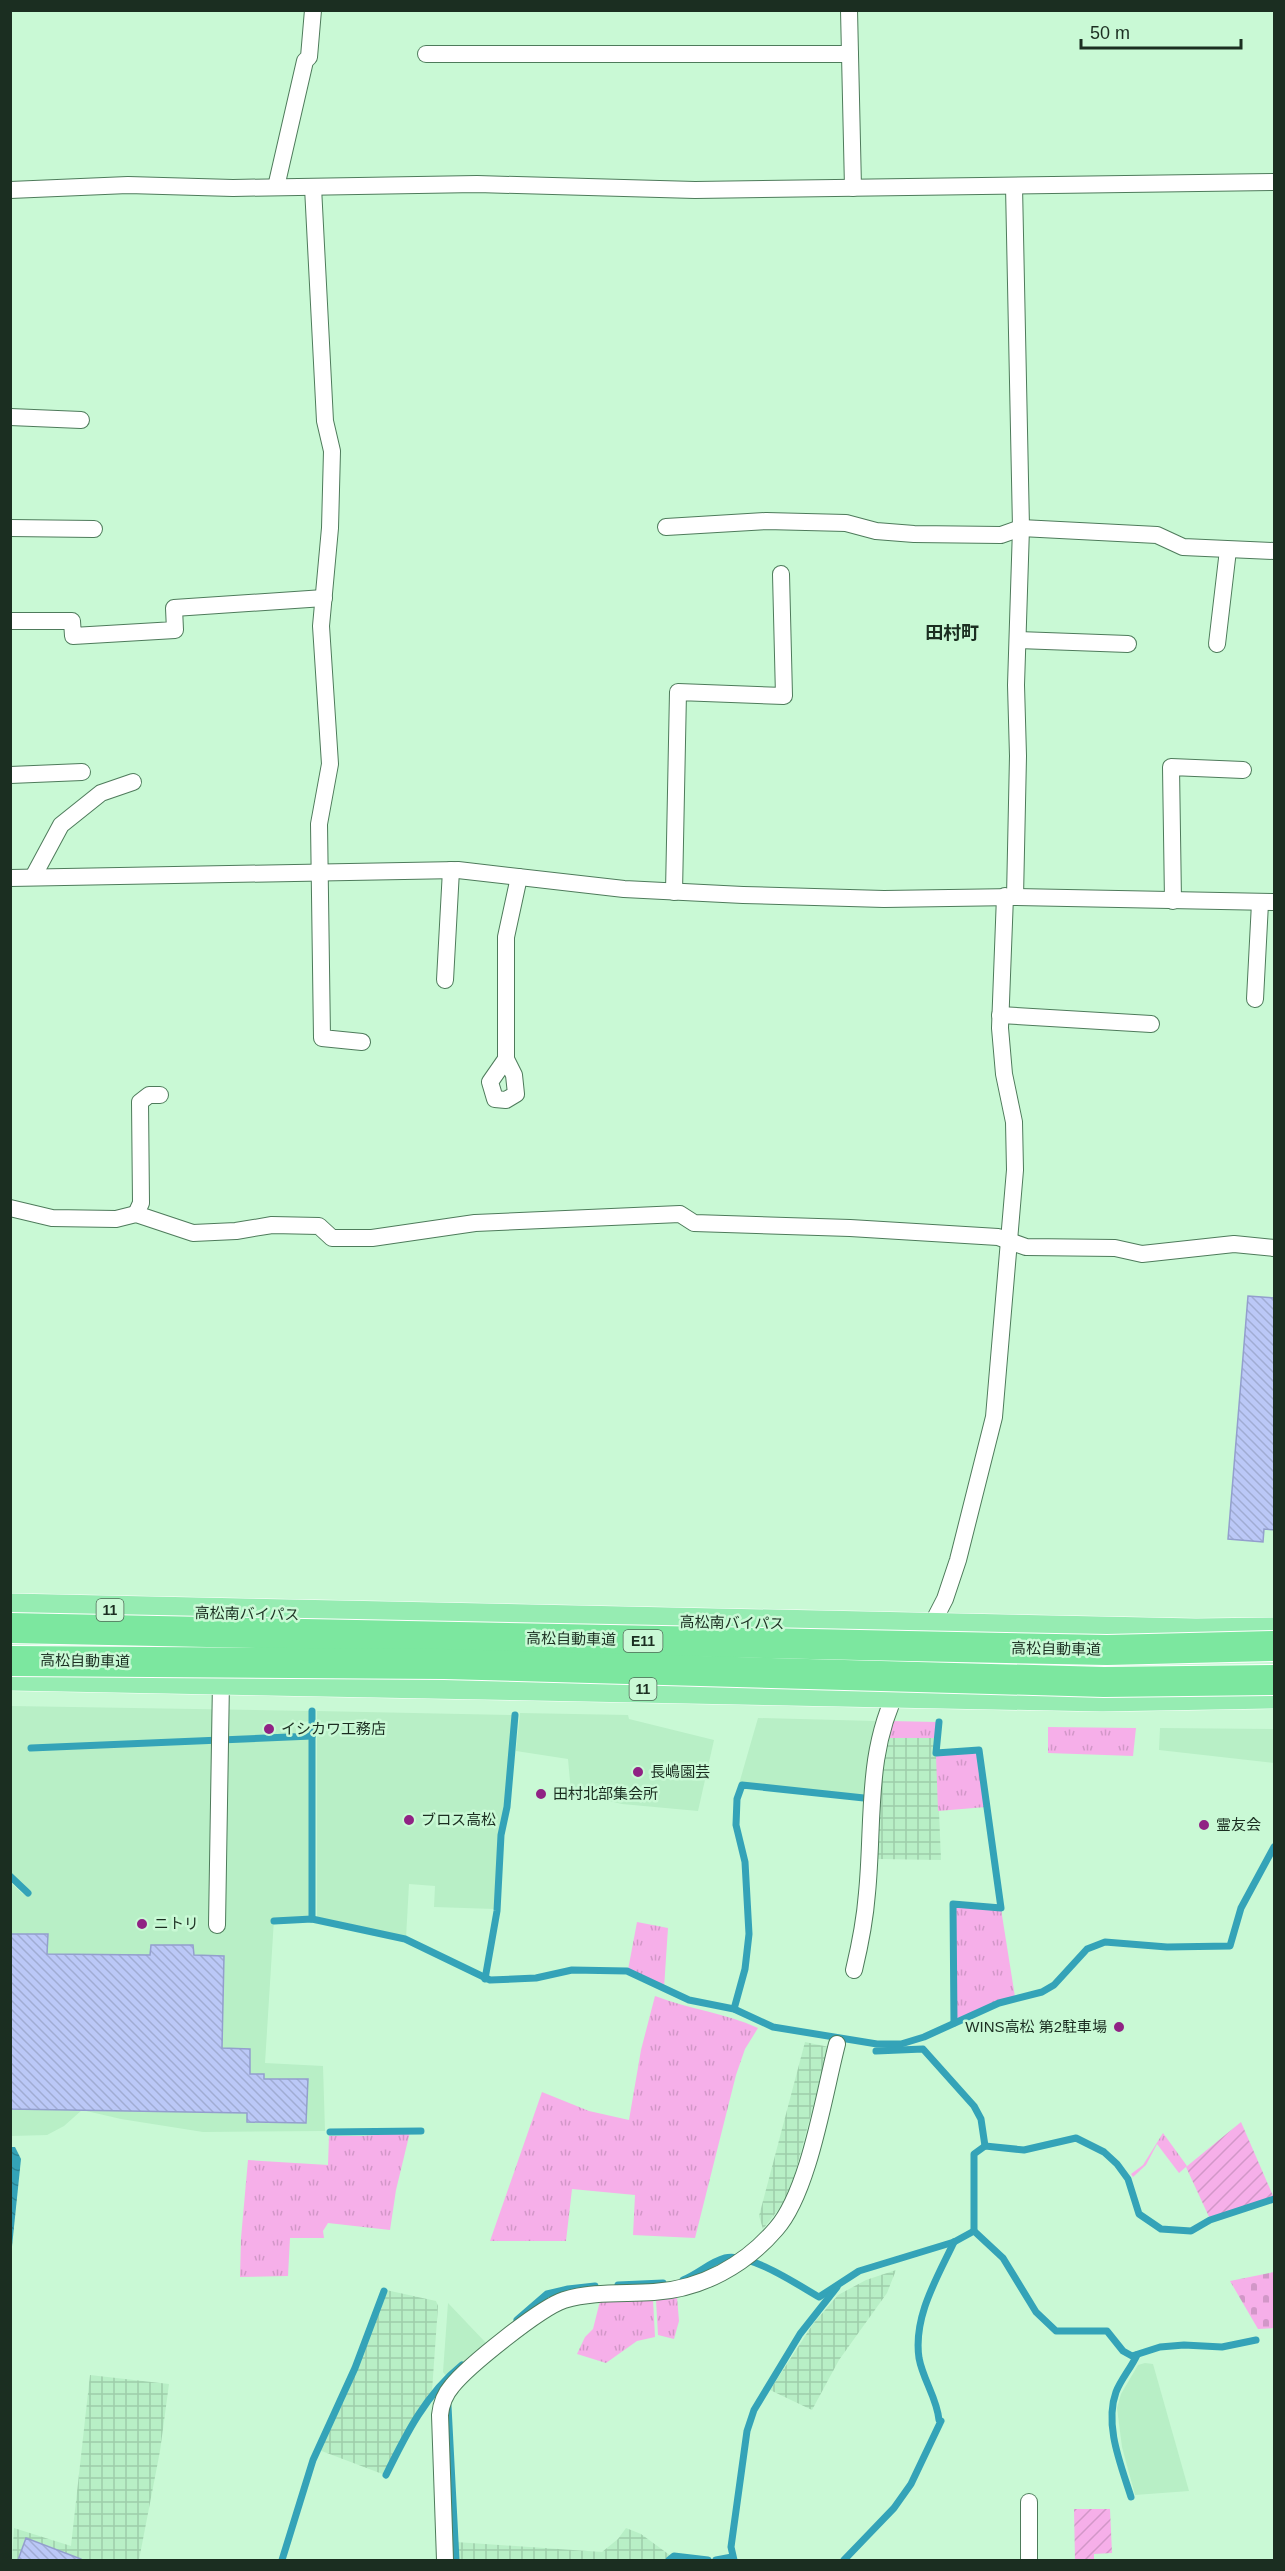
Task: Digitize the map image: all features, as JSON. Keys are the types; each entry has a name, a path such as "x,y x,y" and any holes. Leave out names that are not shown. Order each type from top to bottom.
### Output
{"highway":[{"name":"高松南バイパス","path":"10,1608 931,1627 1275,1631"},
{"name":"高松自動車道","path":"10,1628 1107,1650 1275,1646"},
{"name":"高松自動車道","path":"10,1661 444,1665 1104,1682 1275,1680"},
{"name":"11","path":"10,1677 1102,1698 1275,1695"}],"street":[{"path":"276,187 305,61 309,57 313,10"},
{"path":"849,10 853,188"},
{"path":"426,54 850,54"},
{"path":"10,190 128,185 313,187 477,184 695,190 1275,182"},
{"path":"854,1970 868,1892 869,1825 876,1758 885,1714 945,1599 958,1560 994,1417 1011,1243 1015,1170 1014,1122 1004,1074 1000,1015 1010,896 1022,528 1014,186"},
{"path":"313,187 325,421 332,450 321,626 330,764 319,824 322,1038 362,1042"},
{"path":"10,417 81,420"},
{"path":"666,527 766,521 846,523 876,531 914,534 1001,535 1022,528 1157,536 1183,547 1275,551"},
{"path":"10,528 94,529"},
{"path":"1217,644 1228,550"},
{"path":"674,892 678,692 784,696 781,574"},
{"path":"10,621 72,621 73,636 175,630 174,608 324,598"},
{"path":"1018,640 1128,644"},
{"path":"1173,901 1171,767 1243,770"},
{"path":"10,775 82,772"},
{"path":"33,877 61,825 101,793 133,782"},
{"path":"445,980 451,870"},
{"path":"10,878 451,870 674,892 884,899 1010,896 1267,903 1255,999"},
{"path":"506,1059 506,937 519,877"},
{"path":"1000,1015 1151,1024"},
{"path":"136,1214 141,1203 140,1102 149,1095 160,1095"},
{"path":"10,1208 52,1218 116,1219 136,1214 193,1233 236,1231 272,1225 319,1226 332,1238 372,1238 475,1223 680,1214 694,1223 998,1236 1026,1247 1115,1248 1142,1254 1234,1244 1275,1248"},
{"path":"217,1925 221,1681"},
{"path":"445,2560 440,2415 441,2407 451,2387 549,2306 594,2294 681,2289 708,2280 750,2254 776,2229 796,2198 837,2044"},
{"path":"1029,2502 1029,2560"}],"shaded area":[{"name":"ニトリ","path":"11,1706 310,1711 310,1721 296,1723 296,1735 242,1736 241,1739 310,1737 311,1918 274,1919 265,2063 323,2066 325,2131 203,2132 121,2119 82,2110 64,2126 47,2135 11,2136 10,1882 23,1894 28,1890 11,1874","holes":["165,1739 165,1742 31,1749 32,1746"]},
{"name":"ブロス高松","path":"317,1711 514,1715 505,1806 499,1834 495,1909 434,1907 435,1886 409,1884 406,1938 317,1918"},
{"name":"長嶋園芸","path":"520,1713 628,1715 629,1719 714,1740 698,1811 622,1804 571,1792 568,1759 516,1751"},
{"path":"758,1718 875,1721 863,1797 739,1784"},
{"path":"1160,1728 1274,1729 1274,1763 1159,1750"},
{"path":"887,1738 936,1738 941,1860 877,1859 876,1824"},
{"path":"805,2042 829,2047 789,2196 763,2229 759,2216"},
{"path":"896,2270 887,2293 839,2360 812,2410 770,2390 813,2324 838,2295 866,2280"},
{"path":"386,2290 436,2301 438,2306 432,2391 403,2437 385,2475 319,2450"},
{"path":"448,2303 486,2343 446,2376 443,2372"},
{"path":"1153,2364 1189,2491 1135,2495 1122,2447 1117,2408 1121,2394 1138,2365"},
{"path":"90,2375 169,2384 160,2451 139,2560 12,2560 14,2528 71,2546"},
{"path":"626,2528 641,2534 671,2556 668,2560 457,2560 456,2542 602,2552 618,2539"}],"green space":[{"path":"890,1721 937,1722 936,1738 887,1738"},
{"path":"1048,1727 1136,1728 1133,1756 1048,1753"},
{"path":"978,1751 986,1807 938,1811 936,1755"},
{"path":"956,1904 1001,1909 1015,1997 955,2021 952,1909"},
{"path":"637,1922 668,1928 664,1988 628,1970"},
{"path":"655,1996 733,2018 758,2028 745,2049 736,2075 695,2238 633,2235 635,2195 572,2189 566,2241 490,2241 542,2092 589,2111 629,2120 641,2050"},
{"path":"1241,2122 1274,2198 1210,2219 1186,2167"},
{"path":"410,2132 396,2190 390,2230 328,2223 323,2231 324,2238 290,2238 288,2276 240,2277 248,2160 328,2165 329,2136"},
{"path":"1163,2133 1187,2166 1179,2173 1157,2144 1146,2165 1133,2177 1131,2174 1143,2165"},
{"path":"1274,2272 1274,2328 1258,2329 1230,2281"},
{"path":"677,2297 679,2321 674,2339 658,2335 656,2300"},
{"path":"653,2300 655,2337 637,2341 606,2363 577,2354 585,2337 593,2329 600,2301"},
{"path":"1074,2509 1110,2509 1112,2553 1094,2554 1094,2560 1075,2560"}],"water":[{"path":"11,2147 15,2147 21,2159 11,2256"}],"building":[{"path":"1248,1296 1275,1298 1275,1530 1264,1529 1263,1542 1228,1539"},
{"path":"10,1934 48,1934 47,1954 150,1955 151,1945 193,1945 194,1955 224,1956 222,2048 250,2049 250,2074 264,2074 264,2079 308,2079 306,2123 247,2122 247,2113 10,2109"},
{"path":"26,2538 81,2559 81,2560 18,2560"}],"waterway":[{"path":"312,1711 312,1919"},
{"path":"485,1979 497,1911 501,1835 507,1807 515,1715"},
{"path":"939,1722 936,1753 979,1750 1001,1908 953,1904 954,2023"},
{"path":"31,1748 312,1736"},
{"path":"734,2009 745,1969 749,1934 745,1862 736,1825 737,1799 742,1785 864,1798"},
{"path":"274,1921 312,1919 405,1939 490,1980 536,1978 572,1970 627,1971 689,2000 734,2009 773,2027 877,2044 901,2044 924,2037 999,2003 1042,1992 1054,1985 1087,1949 1105,1942 1167,1947 1230,1946 1241,1908 1274,1847"},
{"path":"10,1876 28,1893"},
{"path":"876,2051 923,2049 974,2106 981,2119 985,2146"},
{"path":"330,2132 421,2131"},
{"path":"974,2231 974,2154 985,2146 1024,2150 1076,2138 1104,2152 1117,2164 1128,2179 1139,2214 1161,2229 1191,2231 1210,2220 1274,2199"},
{"path":"683,2280 720,2260 735,2257 773,2271 819,2297 859,2271 954,2242 974,2231 1003,2258 1036,2312 1056,2331 1107,2331 1123,2351 1132,2356 1160,2347 1184,2345 1222,2347 1256,2340"},
{"path":"844,2560 894,2508 911,2484 941,2421 921,2366 918,2343 928,2298 954,2242"},
{"path":"618,2285 663,2283"},
{"path":"517,2320 547,2294 595,2286"},
{"path":"734,2560 731,2547 747,2431 754,2410 800,2334 837,2287"},
{"path":"282,2560 313,2460 355,2368 384,2291"},
{"path":"1131,2497 1115,2445 1112,2418 1116,2392 1137,2355"},
{"path":"386,2475 409,2430 427,2402 449,2376 462,2365"},
{"path":"448,2406 456,2560"},
{"path":"669,2560 674,2556 708,2560"},
{"path":"716,2560 732,2557"}],"place":[{"name":"イシカワ工務店","path":"269,1729"},
{"name":"長嶋園芸","path":"638,1772"},
{"name":"田村北部集会所","path":"541,1794"},
{"name":"ブロス高松","path":"409,1820"},
{"name":"霊友会","path":"1204,1825"},
{"name":"ニトリ","path":"142,1924"},
{"name":"WINS高松 第2駐車場","path":"1119,2027"}],"district":[{"name":"田村町","path":"952,633"}]}
